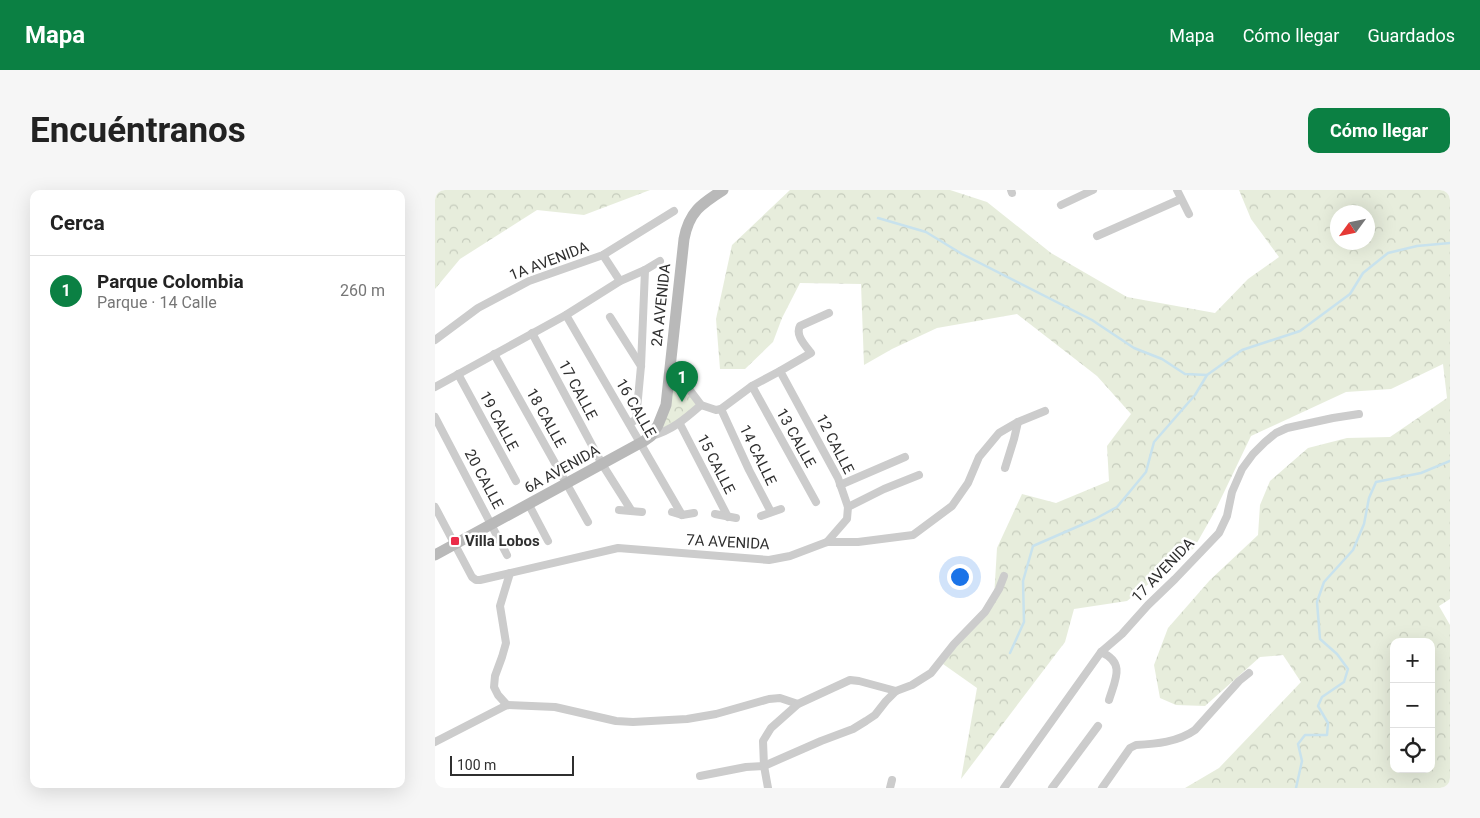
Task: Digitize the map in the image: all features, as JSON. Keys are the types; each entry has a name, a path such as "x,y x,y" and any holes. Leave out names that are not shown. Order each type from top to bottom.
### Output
{"main road":[{"name":"2A AVENIDA","path":"651,436 661,421 664,412 684,239 687,228 698,208 723,190"},
{"name":"6A AVENIDA","path":"435,555 493,525 651,436"}],"street":[{"path":"1061,205 1093,190"},
{"path":"1177,190 1189,214"},
{"path":"1097,236 1181,199"},
{"name":"1A AVENIDA","path":"435,340 478,308 529,281 603,255 673,211"},
{"path":"603,255 620,281"},
{"name":"2A AVENIDA","path":"435,387 566,315 620,281 660,261"},
{"path":"629,423 636,420 641,366 645,270"},
{"path":"670,364 701,405 716,410 721,409 752,386 811,353 798,333 799,326 829,313"},
{"name":"16 CALLE","path":"566,315 682,515"},
{"path":"610,317 641,366"},
{"name":"17 CALLE","path":"532,334 603,464 631,510"},
{"name":"18 CALLE","path":"494,354 588,522"},
{"name":"12 CALLE","path":"780,371 838,478 848,508"},
{"name":"19 CALLE","path":"458,374 516,482"},
{"name":"13 CALLE","path":"752,386 816,502"},
{"name":"6A AVENIDA","path":"651,436 680,424 701,405"},
{"name":"14 CALLE","path":"721,409 771,512"},
{"name":"7A AVENIDA","path":"455,544 472,577 480,580 618,548 769,560 790,556 827,542 858,542 913,535 952,506 969,483 979,457 999,433 1018,422 1045,411"},
{"name":"17 AVENIDA","path":"1004,788 1101,652 1122,634 1219,533 1227,516 1232,492 1242,469 1253,454 1276,433 1287,428 1359,414"},
{"name":"20 CALLE","path":"435,417 507,555"},
{"path":"1005,468 1018,422"},
{"name":"15 CALLE","path":"680,424 732,517 715,514"},
{"path":"841,485 905,457"},
{"path":"827,542 847,519 848,508 884,489 919,476"},
{"path":"529,505 548,542"},
{"path":"435,507 455,544"},
{"path":"761,516 781,509"},
{"path":"619,510 642,512"},
{"path":"672,512 682,515 694,513"},
{"path":"507,705 494,687 495,676 506,643 500,606 510,573"},
{"path":"700,776 746,767 764,766 853,729 875,715 896,691 912,685 931,673 954,644 985,612 1004,576"},
{"path":"1101,652 1110,656 1117,668 1117,676 1109,700"},
{"path":"1102,788 1130,748 1135,745 1177,740 1187,736 1195,730 1239,681 1249,673"},
{"path":"768,788 764,766 763,741 771,728 798,704 850,680 896,691"},
{"path":"435,742 507,705 555,707 615,721 633,722 687,720 769,699 780,698 798,704"},
{"path":"1052,788 1099,726"}],"green space":[{"path":"435,190 650,190 584,215 537,210 460,259 435,289"},
{"path":"790,190 950,190 987,202 1051,253 1127,297 1215,313 1248,279 1279,257 1251,219 1239,190 1450,190 1450,599 1439,606 1450,625 1450,788 1185,788 1219,768 1301,682 1283,655 1260,657 1205,706 1176,705 1160,698 1154,665 1168,628 1210,580 1258,535 1260,505 1270,481 1308,448 1347,438 1390,437 1447,398 1443,364 1391,389 1346,392 1251,436 1215,511 1194,548 1127,601 1074,609 1065,642 961,779 977,688 943,664 994,598 997,548 1022,494 1056,503 1109,481 1107,446 1131,414 1097,376 1017,314 937,328 892,349 864,365 861,284 800,283 782,318 773,342 745,369 720,369 716,319 732,245"},
{"path":"670,366 701,405 661,433"}],"waterway":[{"path":"878,218 926,232 962,254 1092,320 1134,348 1162,359 1185,374 1207,375"},
{"path":"1010,653 1024,622 1023,581 1033,546 1095,519 1117,507 1146,472 1154,442 1195,395 1207,375 1242,350 1300,331 1350,294 1363,273 1388,253 1417,246 1450,243"},
{"path":"1296,788 1302,761 1298,744 1305,735 1327,735 1328,723 1318,706 1322,697 1344,682 1348,669 1337,654 1320,639 1317,602 1324,582 1353,550 1364,524 1369,498 1376,482 1421,473 1450,461"}],"place":[{"name":"Parque Colombia","path":"682,402"},
{"name":"Villa Lobos","path":"455,541"}]}
